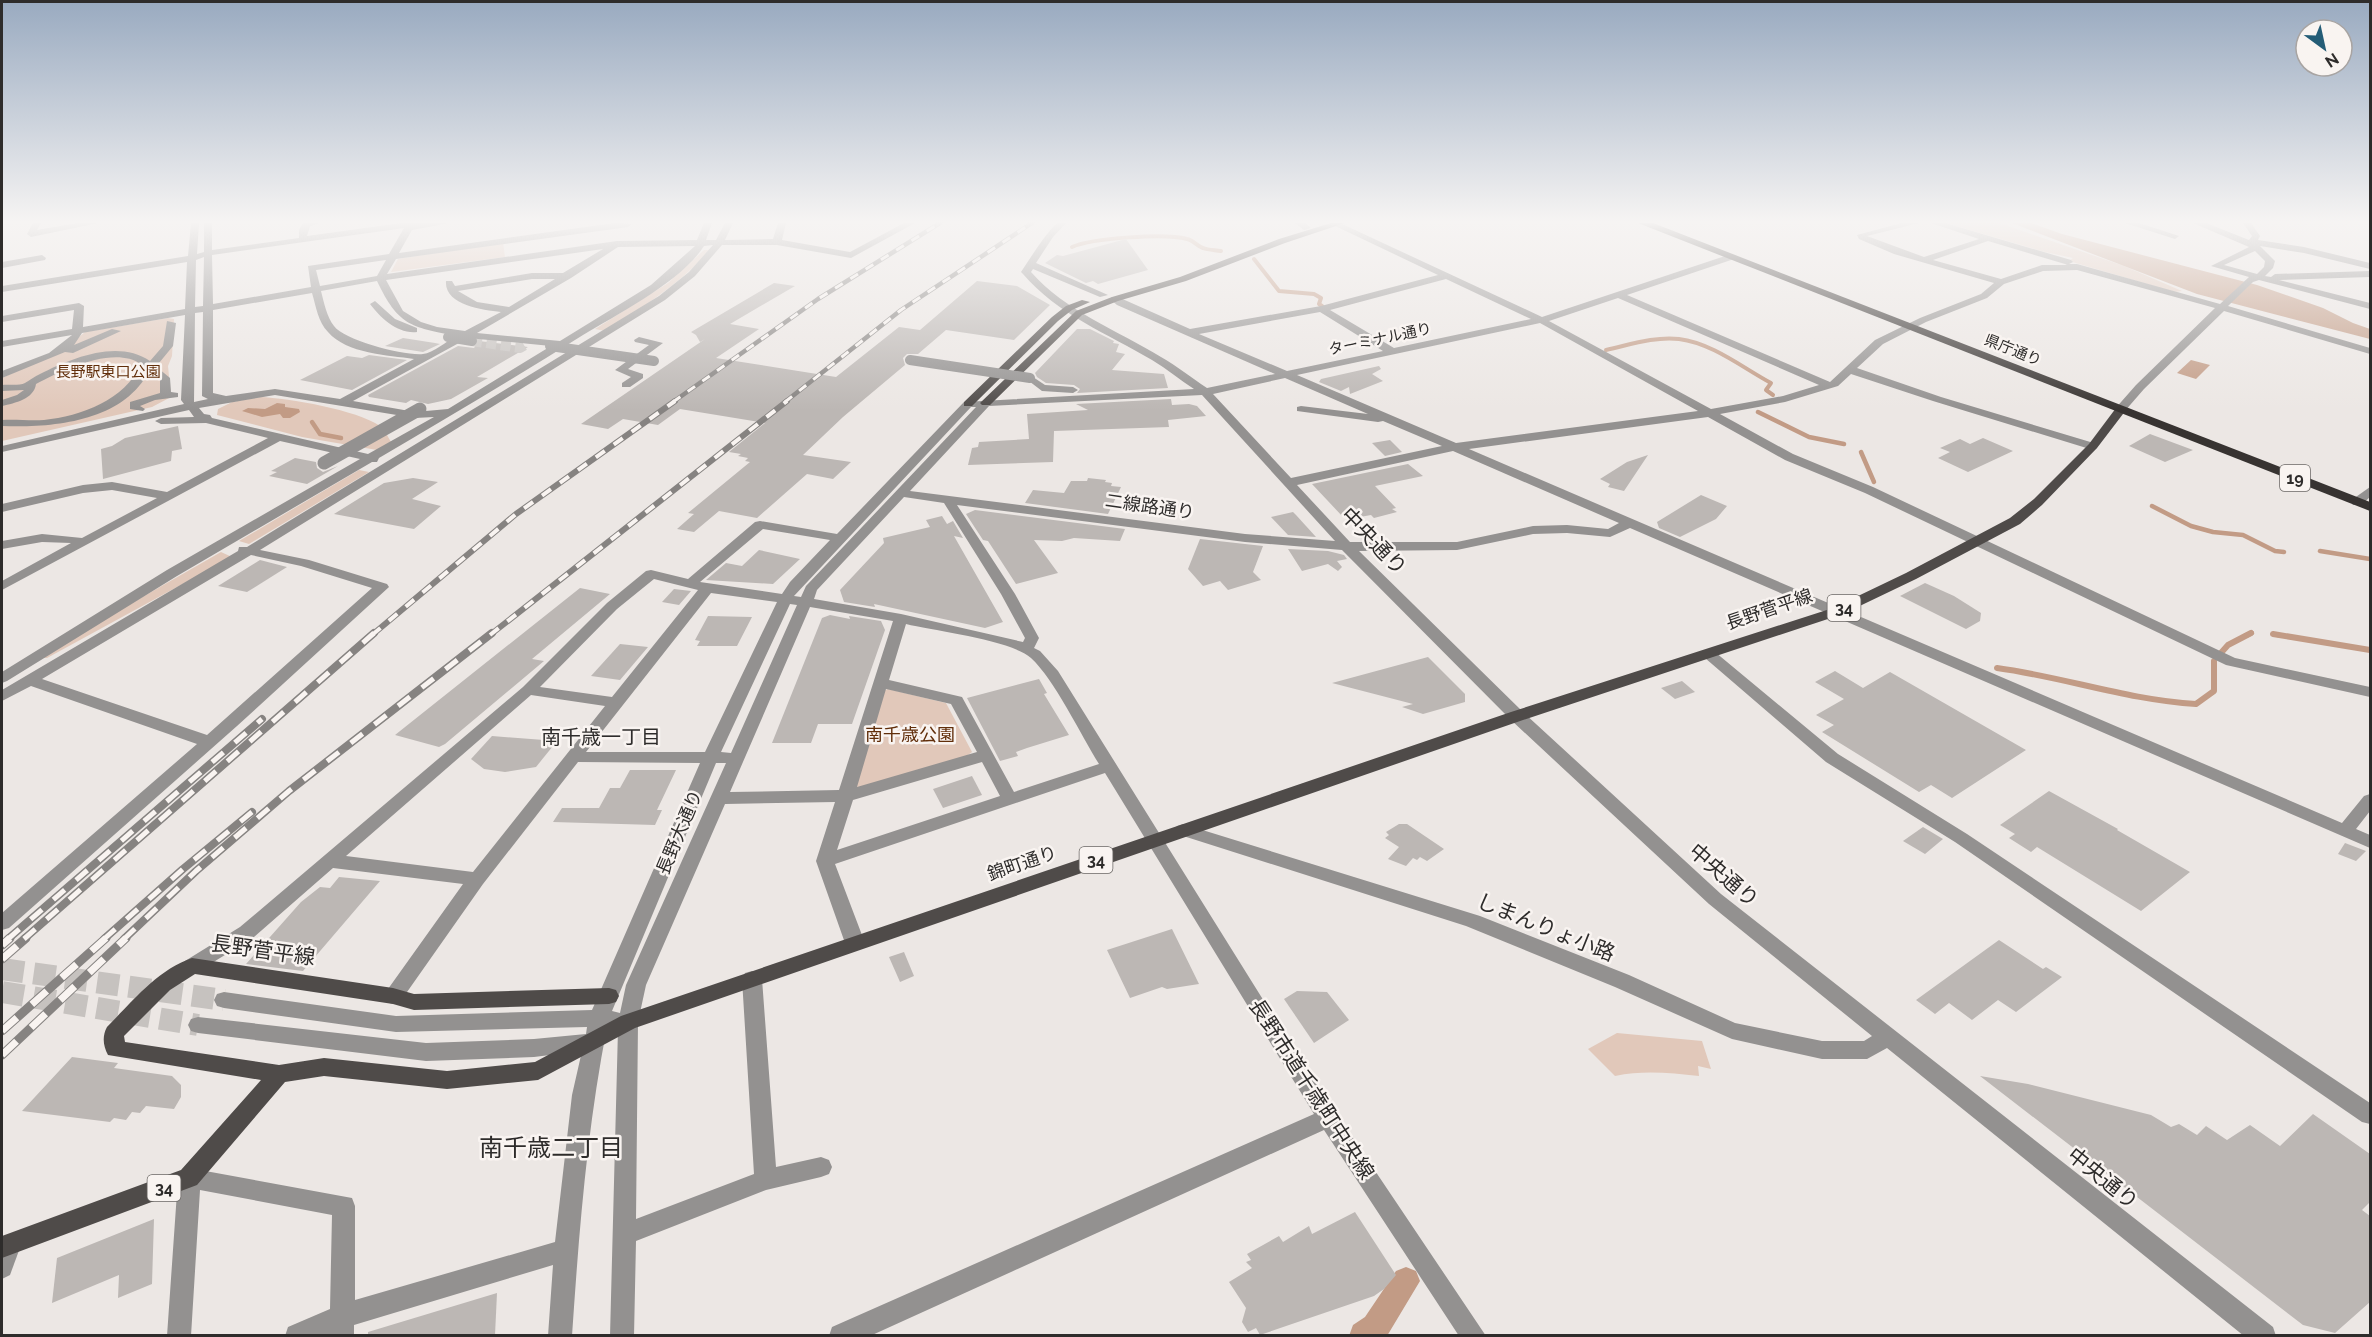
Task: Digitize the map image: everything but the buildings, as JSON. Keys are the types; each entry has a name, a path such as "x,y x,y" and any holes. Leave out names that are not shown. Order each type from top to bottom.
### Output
{"highway":[{"name":"県庁通り","path":"1804,285 2364,505"}],"main road":[{"path":"963,410 1017,354 1055,319 1103,295 1135,285"},
{"path":"986,403 1074,311 1161,285"},
{"name":"長野菅平線","path":"1516,716 1710,655 1838,611 1978,541 2024,514 2093,446 2120,410"},
{"name":"錦町通り","path":"677,1005 1516,716"},
{"name":"長野菅平線","path":"609,996 414,1002 393,996 192,966 163,984 114,1033 115,1049 279,1074 324,1067 447,1080 538,1071 628,1022 677,1005"},
{"name":"34","path":"5,1246 189,1178 279,1074"}],"street":[{"path":"2,289 24,285"},
{"path":"191,285 187,400 198,404"},
{"path":"206,420 201,418 198,404 209,307 209,285"},
{"path":"316,285 327,324 339,339 367,347 422,357"},
{"path":"2,344 338,285"},
{"path":"384,285 392,302 404,316 440,330 470,337"},
{"path":"450,285 465,301 511,310"},
{"path":"451,289 473,285"},
{"path":"340,404 422,357 470,337 552,285"},
{"path":"3,676 369,458 417,432 553,346 656,285"},
{"path":"2,696 249,551 596,340 679,285"},
{"name":"中央通り","path":"1039,285 1050,296 1159,360 1205,392 1347,547 1516,716 1715,899 2264,1335"},
{"path":"1080,285 1103,295"},
{"path":"1191,332 1322,309 1411,285"},
{"path":"1466,285 1541,320 1789,457 1869,490 2231,662 2370,692"},
{"name":"ターミナル通り","path":"986,403 1205,392 1541,320 1645,285"},
{"path":"1287,483 1456,447 1762,405 1840,380 1879,342 1923,320 1984,296 1997,285"},
{"path":"2147,285 2370,351"},
{"path":"2120,410 2140,387 2222,306 2246,285"},
{"path":"2285,285 2370,306"},
{"path":"1620,295 1828,385"},
{"path":"1115,299 2370,842"},
{"path":"375,304 384,316 406,328 448,337 514,340 525,345 553,346 654,361"},
{"path":"2,319 79,306 75,339 61,350 2,375"},
{"path":"1322,309 1392,352"},
{"path":"2,423 37,424 72,418 119,399 168,346 174,322 139,325 82,344 41,366 39,374 44,375"},
{"path":"2,449 198,404 237,396 275,392 415,415 452,411 508,384 578,342 596,340"},
{"path":"626,385 639,376 620,370 658,343 639,340"},
{"path":"2,388 29,386 44,375 73,363 117,355 145,360 150,367 165,378 170,395 153,397 140,408 20,438 2,440"},
{"path":"910,360 1030,378 1042,388 1065,390 1176,384"},
{"path":"1851,370 2093,446"},
{"path":"2,403 21,397 30,390 29,386"},
{"path":"206,420 207,414 213,408 237,396"},
{"path":"112,402 140,408"},
{"name":"長野大通り","path":"560,1335 566,1250 583,1095 599,1018 711,758 786,598 840,538 963,410 986,403"},
{"path":"2,458 167,419 198,404"},
{"path":"340,404 393,423 401,432 402,447 387,465"},
{"path":"324,463 420,409 425,410"},
{"path":"1301,409 1396,422"},
{"name":"長野大通り","path":"622,1335 626,1234 628,1022 636,985 804,601 812,589 902,493 963,410"},
{"path":"167,419 206,420 369,458 387,465"},
{"path":"20,438 37,424"},
{"path":"407,455 408,448 417,432"},
{"path":"2,586 279,437"},
{"path":"2,508 83,489 112,486 169,496"},
{"path":"2364,505 2370,490"},
{"name":"二線路通り","path":"902,493 1149,526 1156,525 1224,536 1347,547 1456,546 1533,530 1567,529 1610,532 1630,523"},
{"path":"192,966 247,932 528,690 612,606 651,574 699,586 786,598 900,618 1006,642 1026,649 1032,638 1008,594 948,500"},
{"path":"393,996 477,879 618,703 699,586 760,525 840,538"},
{"path":"2,545 31,538 49,537 63,537 83,542"},
{"path":"2,922 270,690 333,629 382,587 304,563 224,544"},
{"path":"855,943 825,861 900,618"},
{"name":"長野市道千歳町中央線","path":"1026,649 1035,654 1050,671 1293,1065 1474,1335"},
{"path":"1710,655 1832,758 1961,838 2370,1115"},
{"path":"29,680 209,742"},
{"path":"880,683 957,700 1010,799"},
{"path":"528,690 618,703"},
{"path":"718,798 845,796 986,755"},
{"path":"574,757 736,758"},
{"path":"825,861 1109,766"},
{"path":"2345,831 2370,800"},
{"name":"しまんりょ小路","path":"1184,830 1479,924 1622,981 1732,1031 1822,1050 1867,1050 1888,1037"},
{"path":"329,861 477,879"},
{"path":"752,979 766,1180"},
{"path":"224,1000 396,1024 599,1018 628,1022"},
{"path":"198,1025 426,1052 534,1048 594,1042"},
{"path":"842,1335 1328,1118"},
{"path":"626,1234 766,1180 821,1167"},
{"path":"179,1335 189,1178 344,1206 342,1326"},
{"path":"2,1267 5,1246"},
{"path":"297,1335 342,1326 566,1250"}],"green space":[{"path":"664,285 671,285 605,331 595,329"},
{"path":"2152,285 2169,285 2182,291 2174,292"},
{"name":"長野駅東口公園","path":"168,318 174,319 172,356 168,366 171,397 152,407 2,441 2,378 65,349 85,332"},
{"path":"260,397 305,402 356,415 380,426 391,442 377,450 302,437 217,415 218,409 232,402"},
{"path":"359,470 369,472 249,544 239,541"},
{"path":"221,552 232,557 47,658 43,658 125,607"},
{"name":"南千歳公園","path":"888,689 946,703 972,752 964,758 860,788 853,785 883,691"},
{"path":"1617,1033 1702,1041 1711,1069 1698,1066 1699,1076 1647,1073 1615,1076 1588,1049"}],"shaded area":[{"path":"2175,285 2258,285 2323,308 2370,329 2370,339 2197,294"},
{"path":"2191,360 2210,365 2196,379 2177,373"},
{"path":"277,403 299,409 300,412 290,418 283,418 280,414 262,417 242,411 248,408 265,409"}],"waterway":[{"path":"1275,285 1279,291 1314,294 1321,298 1319,304 1322,306"},
{"path":"1606,350 1670,338 1691,341 1727,357 1771,383 1766,390 1773,395"},
{"path":"1758,412 1809,437 1844,444"},
{"path":"312,422 320,434 341,438"},
{"path":"1861,452 1874,482"},
{"path":"2152,506 2191,526 2213,532 2243,535 2275,551 2284,552"},
{"path":"2320,551 2370,559"},
{"path":"2220,654 2228,645 2251,633"},
{"path":"2248,635 2252,633"},
{"path":"2278,635 2273,634 2370,650"},
{"path":"1997,668 2146,698 2196,704 2214,691 2214,661"},
{"path":"1364,1336 1375,1327 1406,1281"}],"tunnel":[{"path":"472,341 520,348 525,345"},
{"path":"2,969 224,1000"},
{"path":"2,992 198,1025"}],"railway":[{"path":"673,402 840,285"},
{"path":"785,402 901,310 938,285"},
{"path":"372,635 516,514 675,401"},
{"path":"490,635 787,401"},
{"path":"24,939 374,633"},
{"path":"124,939 196,871 289,791 492,633"},
{"path":"8,939 262,719"},
{"path":"104,939 252,812"},
{"path":"2,945 10,938"},
{"path":"2,959 26,938"},
{"path":"2,1031 106,938"},
{"path":"2,1055 126,938"}],"district":[{"name":"南千歳一丁目","path":"601,737"},
{"name":"南千歳二丁目","path":"551,1147"}]}
